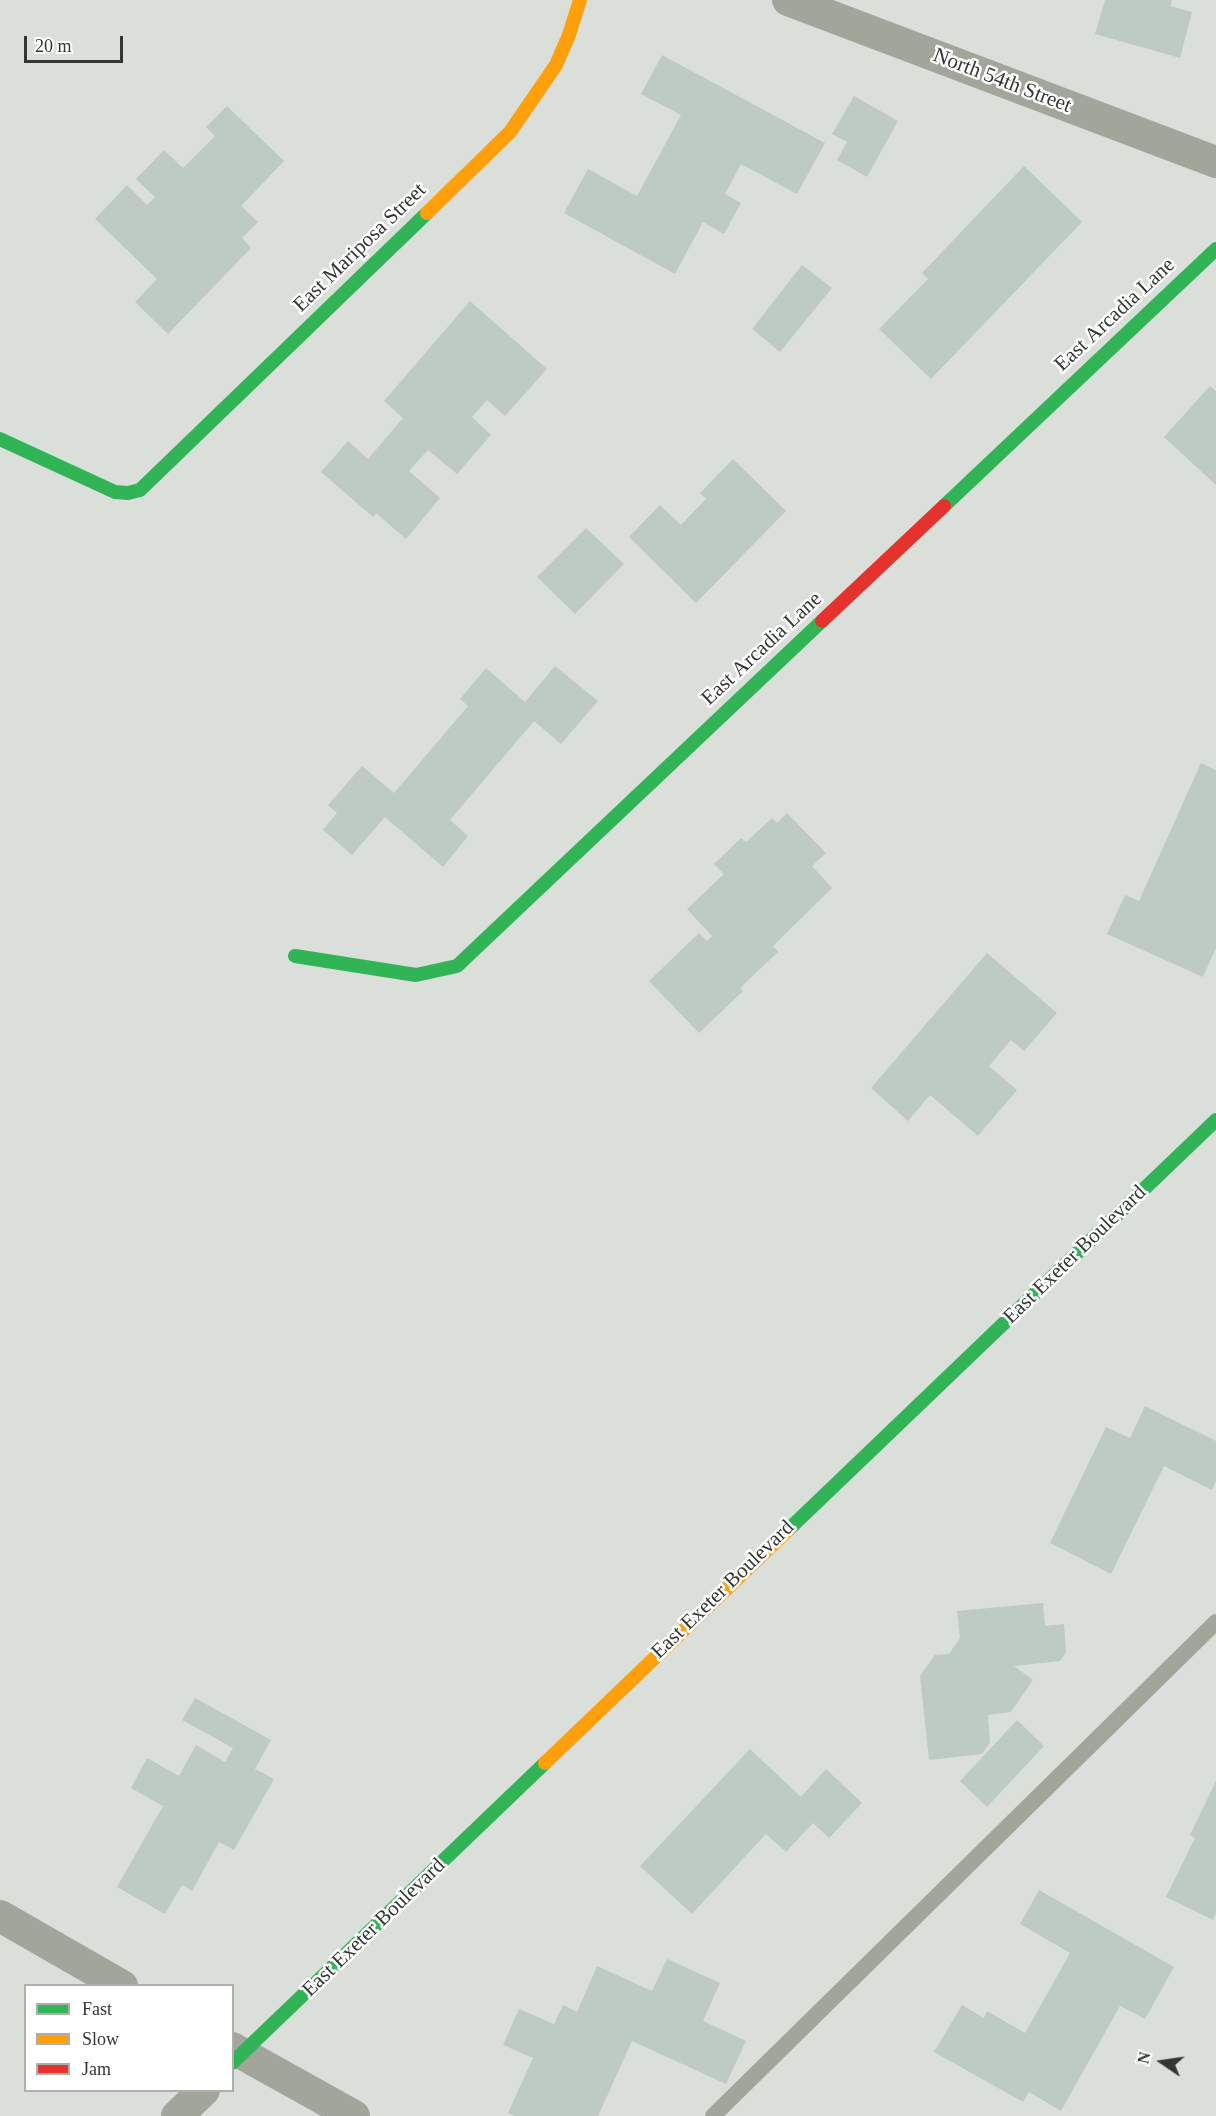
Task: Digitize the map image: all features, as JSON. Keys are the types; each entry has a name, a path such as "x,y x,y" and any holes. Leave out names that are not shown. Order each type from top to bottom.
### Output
{"street":[{"name":"East Mariposa Street","path":"0,440 115,492 128,493 140,490 510,132 556,65 569,35 580,0"},
{"name":"North 54th Street","path":"788,0 1216,162"},
{"name":"East Arcadia Lane","path":"295,956 416,975 457,966 1216,249"},
{"name":"East Exeter Boulevard","path":"236,2055 1216,1120"},
{"path":"0,1916 119,1984"},
{"path":"236,2055 354,2116"},
{"path":"177,2116 203,2092"}],"lane":[{"path":"713,2116 1216,1622"}],"building":[{"path":"1105,0 1172,0 1170,6 1192,12 1180,58 1095,34"},
{"path":"662,55 825,143 797,194 741,164 725,194 741,203 724,234 703,222 675,274 564,213 588,169 637,196 681,115 641,94"},
{"path":"854,96 898,121 867,177 837,160 847,142 832,134"},
{"path":"227,106 284,161 241,206 258,222 242,238 251,248 168,334 135,302 157,279 95,219 127,185 147,205 155,197 136,179 164,150 183,168 215,136 206,127"},
{"path":"1024,166 1082,222 931,379 879,329 928,279 922,273"},
{"path":"802,265 832,288 780,352 752,329"},
{"path":"470,301 547,369 505,416 487,400 472,417 491,435 457,474 428,450 409,471 440,498 406,539 376,513 373,517 321,472 348,441 368,459 403,418 384,401"},
{"path":"1210,386 1216,391 1216,485 1164,437"},
{"path":"733,459 786,511 696,603 629,537 660,505 681,525 706,499 700,493"},
{"path":"586,528 624,564 575,614 537,577"},
{"path":"555,666 598,701 561,744 534,721 450,820 468,836 443,867 385,817 352,855 323,830 337,813 328,805 362,766 394,793 468,706 460,699 486,668 525,702"},
{"path":"1201,763 1216,770 1216,948 1203,977 1107,934 1125,895 1139,901"},
{"path":"787,813 826,853 812,866 832,888 773,946 778,952 740,988 743,991 699,1033 649,981 699,933 707,941 712,936 687,909 724,874 714,864 741,838 746,842 772,818 777,823"},
{"path":"987,953 1057,1013 1024,1051 1011,1040 989,1066 1017,1090 978,1136 930,1095 908,1121 871,1088"},
{"path":"1145,1406 1216,1441 1216,1481 1212,1490 1164,1466 1111,1574 1050,1543 1106,1427 1130,1438"},
{"path":"1043,1603 1045,1626 1064,1624 1066,1652 1060,1661 1014,1666 1033,1680 1011,1712 988,1715 990,1742 982,1754 929,1760 920,1676 935,1655 949,1654 960,1638 957,1611"},
{"path":"195,1698 271,1740 255,1769 274,1779 234,1850 219,1842 192,1891 182,1885 165,1914 117,1887 163,1806 131,1788 147,1758 179,1776 196,1745 225,1762 233,1748 182,1720"},
{"path":"1017,1720 1044,1746 987,1807 960,1781"},
{"path":"750,1749 801,1797 826,1769 862,1803 829,1838 813,1823 786,1852 766,1834 692,1914 640,1866"},
{"path":"1216,1781 1216,1913 1213,1920 1166,1897 1195,1838 1190,1835"},
{"path":"1039,1890 1174,1967 1145,2019 1120,2006 1061,2111 1029,2092 1023,2102 934,2052 962,2005 984,2018 987,2011 1025,2033 1070,1953 1020,1924"},
{"path":"667,1959 720,1983 703,2021 746,2041 726,2084 632,2041 598,2116 515,2116 508,2113 533,2058 503,2045 519,2009 554,2024 563,2005 577,2012 597,1966 652,1991"}],"traffic: fast":[{"path":"0,439 115,492 128,493 140,490 427,213"},
{"path":"944,506 1216,249"},
{"path":"295,956 416,975 457,966 822,621"},
{"path":"788,1530 1216,1120"},
{"path":"234,2061 545,1763"}],"traffic: slow":[{"path":"427,213 510,132 556,65 569,35 580,0"},
{"path":"545,1763 788,1530"}],"traffic: jam":[{"path":"822,621 944,506"}]}
